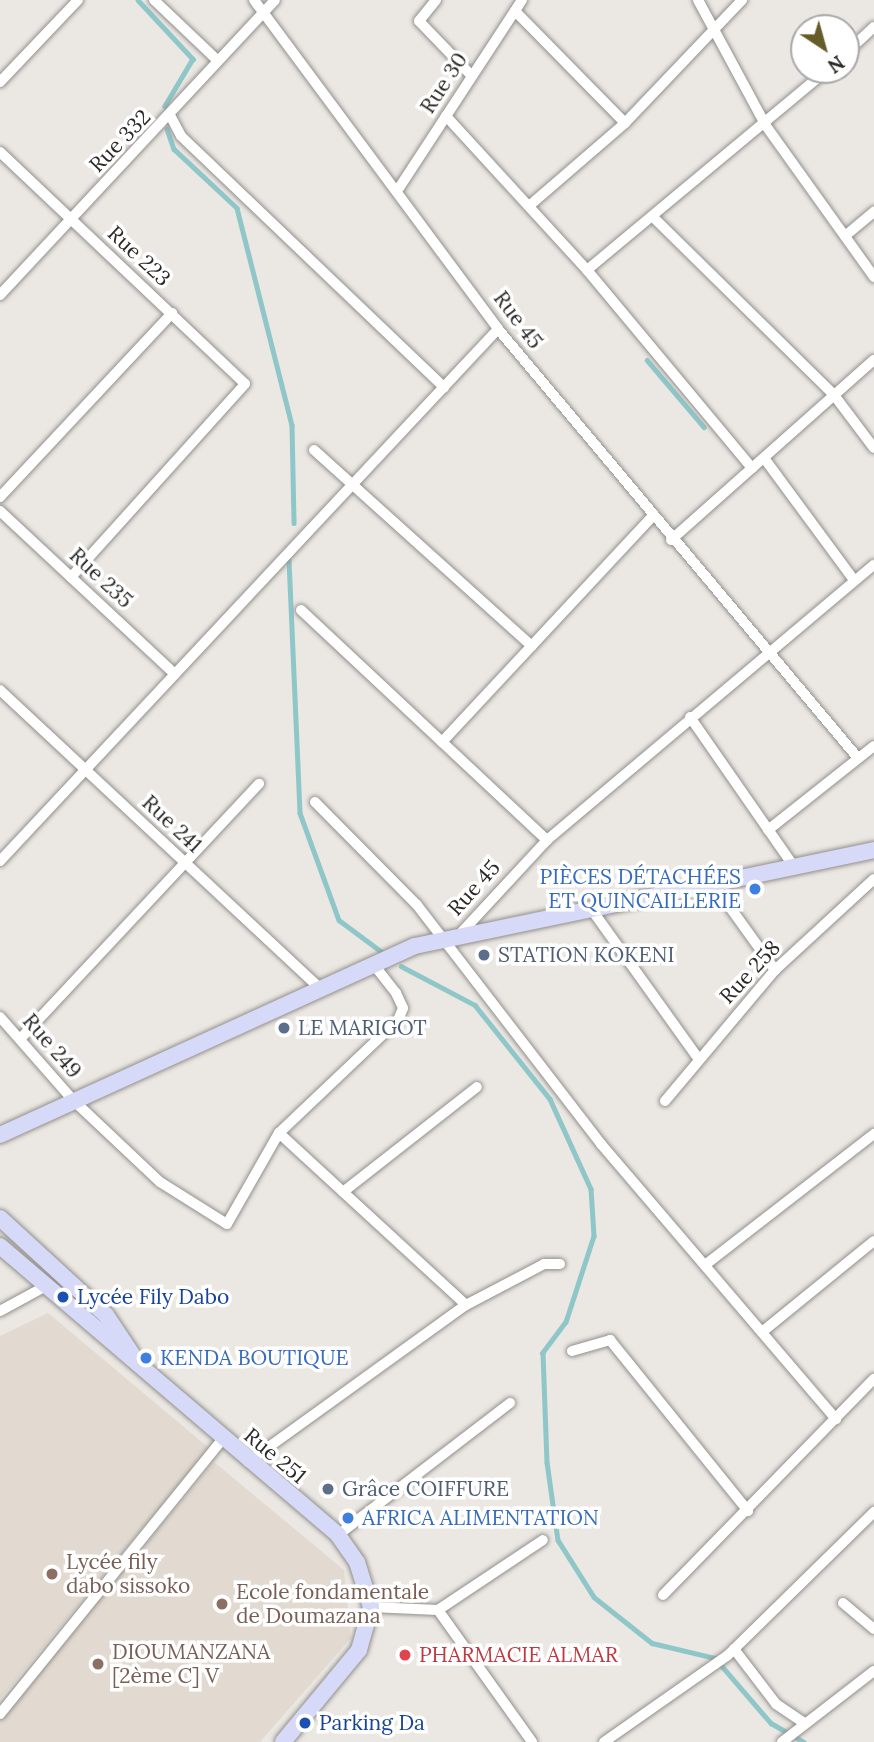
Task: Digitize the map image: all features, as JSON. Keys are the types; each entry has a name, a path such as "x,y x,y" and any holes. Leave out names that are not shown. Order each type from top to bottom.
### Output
{"street":[{"path":"0,82 78,0"},
{"path":"154,0 218,61"},
{"name":"Rue 45","path":"254,0 399,188 498,328 671,540 771,647 858,758"},
{"name":"Rue 332","path":"0,295 171,117 275,0"},
{"path":"436,0 419,21 472,76"},
{"name":"Rue 30","path":"399,188 522,0"},
{"path":"698,0 716,24 766,127 874,277"},
{"path":"529,206 625,123 716,24 742,0"},
{"path":"515,11 625,123"},
{"path":"860,40 874,27"},
{"path":"587,270 766,127 812,84"},
{"path":"446,116 587,270 752,468"},
{"path":"171,117 181,136 444,387"},
{"name":"Rue 223","path":"0,152 243,379 243,391 71,577"},
{"path":"845,236 874,212"},
{"path":"654,218 834,395 874,448"},
{"path":"0,497 173,313"},
{"path":"0,861 498,328"},
{"path":"671,540 874,360"},
{"path":"314,450 355,481 532,646"},
{"path":"764,458 854,580"},
{"name":"Rue 235","path":"0,511 175,674"},
{"path":"442,742 652,517"},
{"path":"771,647 874,565"},
{"path":"301,610 547,840"},
{"name":"Rue 45","path":"460,934 547,840 771,647"},
{"name":"Rue 241","path":"0,690 319,987"},
{"path":"690,718 795,868"},
{"path":"768,830 874,746"},
{"path":"22,1037 260,784"},
{"path":"315,802 404,890 439,941 705,1265 836,1419"},
{"path":"0,1135 319,987 373,964 460,934 592,910 874,850"},
{"name":"Rue 258","path":"665,1101 698,1058 775,970 874,879"},
{"path":"714,885 775,970"},
{"path":"592,910 698,1058"},
{"name":"Rue 249","path":"0,1017 22,1037 74,1100 160,1182 218,1223 235,1219 279,1133 398,1020 403,1008 396,993 373,964"},
{"path":"343,1192 477,1087"},
{"path":"279,1133 466,1305"},
{"path":"705,1265 874,1135"},
{"name":"Rue 251","path":"0,1218 106,1315 132,1354 222,1440 338,1535 357,1562 371,1607"},
{"path":"762,1332 874,1241"},
{"name":"Rue 251","path":"0,1246 108,1343 132,1354"},
{"path":"248,1462 466,1305 544,1264 560,1264"},
{"path":"0,1311 44,1287"},
{"path":"572,1351 610,1340 748,1511"},
{"path":"663,1595 748,1511 874,1379"},
{"path":"338,1535 510,1403"},
{"path":"0,1714 222,1440"},
{"path":"604,1742 731,1653 874,1512"},
{"path":"285,1741 359,1650 371,1607 438,1611 543,1540"},
{"path":"843,1603 874,1629"},
{"path":"438,1611 533,1742"},
{"path":"731,1653 776,1704 804,1723"},
{"path":"782,1742 874,1671"}],"shaded area":[{"name":"Lycée fily dabo sissoko","path":"48,1313 209,1448 0,1699 0,1336"},
{"name":"Ecole fondamentale de Doumazana","path":"214,1462 344,1570 351,1638 260,1742 0,1742 0,1720"}],"waterway":[{"path":"138,0 193,59 165,106"},
{"path":"167,129 174,149 237,208 292,425 294,523"},
{"path":"647,360 704,427"},
{"path":"289,560 300,813 339,920 382,952"},
{"path":"401,966 475,1005 550,1099 591,1189 594,1236 566,1322 543,1353 547,1462 558,1540 594,1597 652,1643 715,1658 771,1723 804,1742"}],"place":[{"name":"PIÈCES DÉTACHÉES ET QUINCAILLERIE","path":"755,889"},
{"name":"STATION KOKENI","path":"484,955"},
{"name":"LE MARIGOT","path":"284,1028"},
{"name":"Lycée Fily Dabo","path":"63,1297"},
{"name":"KENDA BOUTIQUE","path":"146,1358"},
{"name":"Grâce COIFFURE","path":"328,1489"},
{"name":"AFRICA ALIMENTATION","path":"348,1518"},
{"name":"Lycée fily dabo sissoko","path":"52,1574"},
{"name":"Ecole fondamentale de Doumazana","path":"222,1604"},
{"name":"PHARMACIE ALMAR","path":"405,1655"},
{"name":"DIOUMANZANA [2ème C] V","path":"98,1664"},
{"name":"Parking Da","path":"305,1723"}]}
